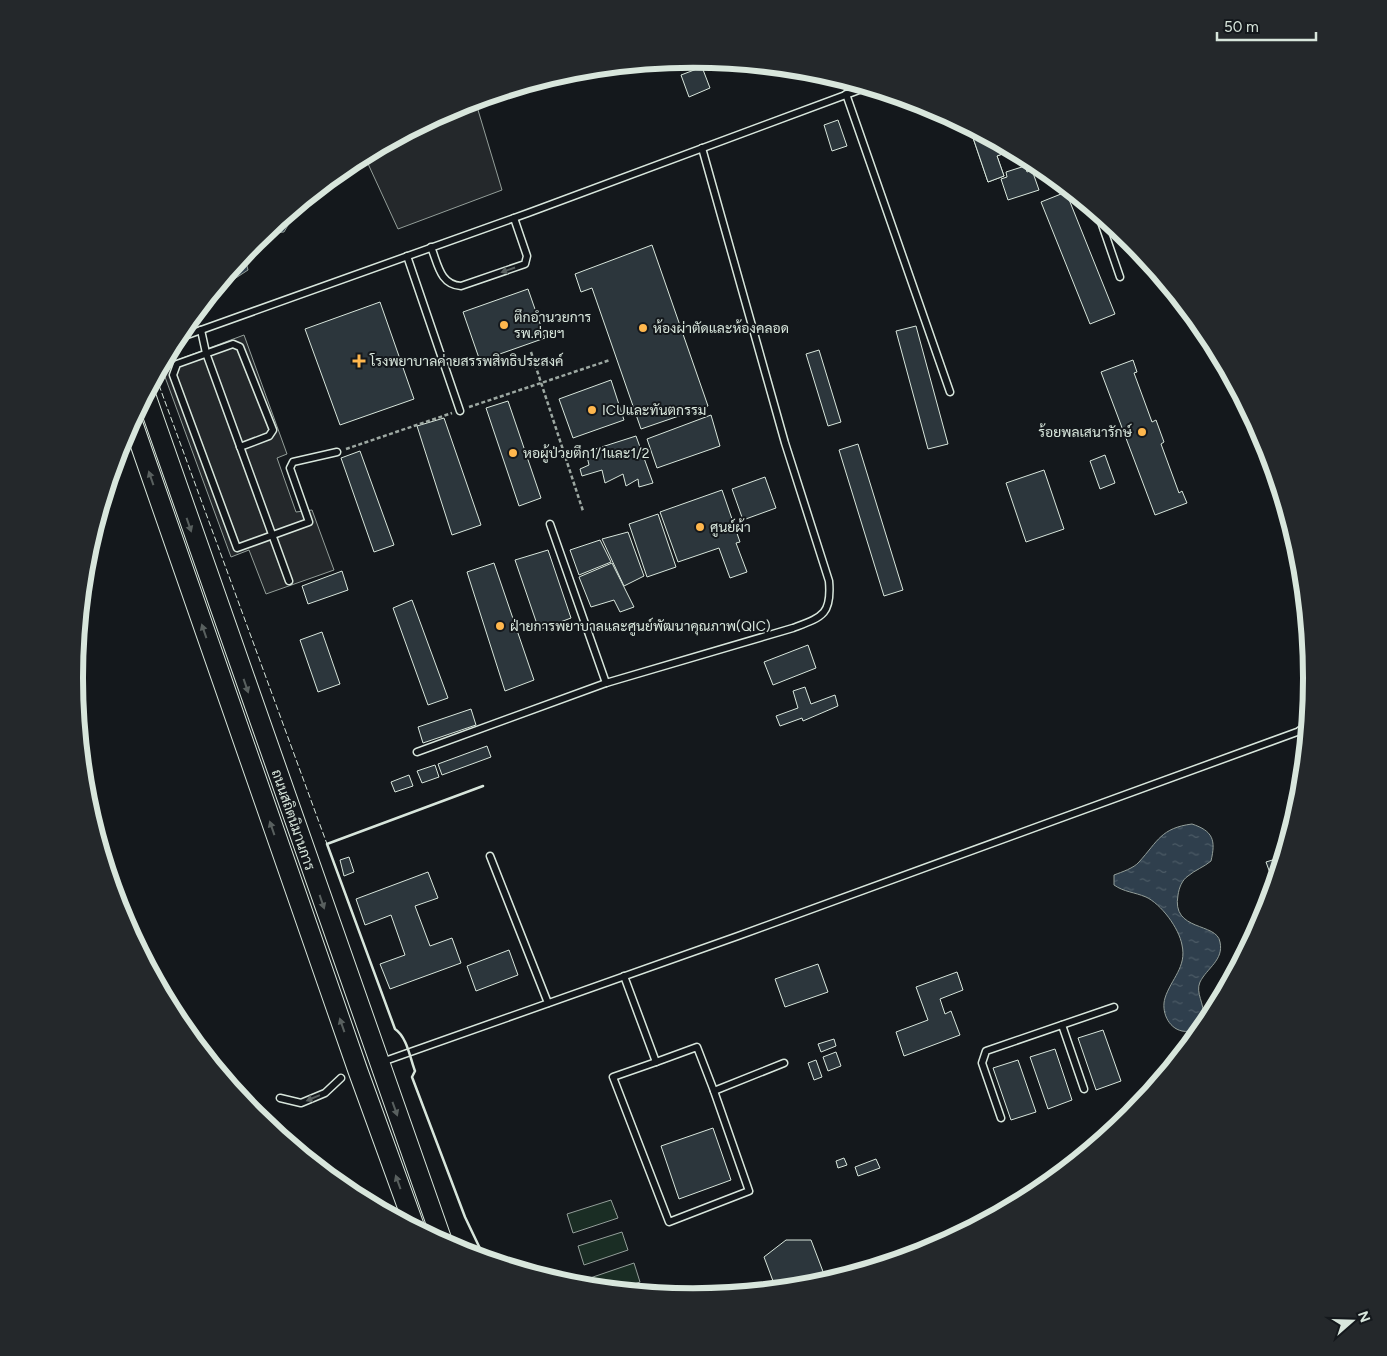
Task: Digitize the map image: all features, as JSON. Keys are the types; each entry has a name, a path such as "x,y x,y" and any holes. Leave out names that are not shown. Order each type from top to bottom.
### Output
{"main road":[{"name":"ถนนสถิตนิมานการ","path":"149,403 378,1063 439,1233"},
{"name":"ถนนสถิตนิมานการ","path":"135,431 349,1075 411,1220"},
{"path":"349,1075 378,1063"}],"lane":[{"path":"189,335 514,218 858,90"},
{"path":"846,94 950,392"},
{"path":"417,752 606,683 807,623 827,610 830,600 829,582 785,443 702,148"},
{"path":"431,247 444,280 452,286 461,286 525,264 527,256 514,218"},
{"path":"1102,225 1120,277"},
{"path":"408,256 460,411"},
{"path":"201,330 206,353 290,581"},
{"path":"240,447 269,436 273,430 240,347 233,344 178,364 173,376 237,548 309,522 290,468 293,462 337,452"},
{"path":"550,524 606,683"},
{"path":"378,1063 624,976 1300,730 1301,734"},
{"path":"490,856 548,1003"},
{"path":"624,976 656,1062"},
{"path":"1001,1118 982,1063 986,1051 1114,1007"},
{"path":"1062,1025 1084,1089"},
{"path":"697,1047 749,1191 669,1222 613,1077 656,1062 697,1047"},
{"path":"714,1091 784,1063"},
{"path":"280,1098 300,1103 325,1093 349,1075"}],"path":[{"path":"531,352 583,511"},
{"path":"337,452 610,360"}],"green space":[{"path":"611,1200 618,1218 573,1233 567,1214"},
{"path":"622,1232 628,1250 584,1265 578,1246"},
{"path":"634,1263 640,1282 632,1285 590,1278"}],"shaded area":[{"path":"477,107 502,190 398,229 367,162 423,130"},
{"path":"244,335 287,454 277,458 296,512 312,510 334,570 266,594 249,550 231,557 164,375 172,362"}],"water":[{"path":"292,218 284,232 276,233"},
{"path":"246,263 248,270 228,283"},
{"path":"1192,824 1205,830 1211,837 1213,847 1211,861 1182,882 1178,892 1178,907 1181,915 1187,921 1211,931 1217,936 1221,948 1214,964 1200,982 1199,994 1203,1014 1192,1030 1185,1031 1177,1029 1169,1023 1164,1008 1165,998 1178,973 1182,960 1182,945 1177,931 1163,911 1152,900 1114,885 1114,875 1128,870 1137,864 1161,837 1167,832"}],"building":[{"path":"702,68 710,88 689,97 681,75"},
{"path":"838,120 847,146 832,151 824,125"},
{"path":"972,134 1005,153 997,156 1004,176 988,182"},
{"path":"972,134 1005,153 997,156 1004,176 988,182"},
{"path":"1025,166 1027,172 1032,170 1039,190 1008,200 1001,179 1007,177 1006,172"},
{"path":"1064,193 1068,196 1115,314 1090,324 1041,202"},
{"name":"ห้องผ่าตัดและห้องคลอด","path":"652,245 708,406 641,429 592,288 581,292 575,274"},
{"name":"ตึกอำนวยการ รพ.ค่ายฯ","path":"528,289 545,338 480,361 463,312"},
{"path":"380,302 414,399 340,425 305,329"},
{"path":"916,326 948,444 928,449 896,331"},
{"path":"819,350 841,422 828,426 806,354"},
{"name":"ร้อยพลเสนารักษ์","path":"1133,360 1137,372 1134,373 1152,422 1156,420 1164,442 1161,444 1179,493 1182,491 1187,503 1155,515 1101,372"},
{"name":"ICUและทันตกรรม","path":"611,380 624,420 573,438 559,399"},
{"name":"หอผู้ป่วยตึก1/1และ1/2","path":"508,401 541,498 519,506 486,408"},
{"path":"711,415 720,446 657,468 647,439"},
{"path":"444,418 481,525 452,535 417,426"},
{"path":"636,436 653,483 639,487 638,479 626,486 623,474 605,483 602,470 582,476 580,469 589,465 586,452"},
{"path":"858,444 903,590 884,596 839,450"},
{"path":"360,451 394,545 374,552 341,458"},
{"path":"1105,455 1115,483 1100,489 1090,461"},
{"path":"1044,470 1064,529 1026,542 1006,483"},
{"path":"765,477 776,508 743,520 732,489"},
{"name":"ศูนย์ผ้า","path":"722,490 740,542 736,543 747,572 730,578 719,548 678,562 660,512"},
{"path":"658,514 676,567 647,577 629,524"},
{"path":"628,532 644,576 624,586 602,539"},
{"path":"600,540 611,562 579,575 570,550"},
{"path":"548,550 571,618 539,630 515,560"},
{"name":"ฝ่ายการพยาบาลและศูนย์พัฒนาคุณภาพ(QIC)","path":"494,563 534,680 505,691 467,572"},
{"path":"612,563 634,607 620,612 614,600 591,607 579,577"},
{"path":"342,571 348,590 308,604 302,586"},
{"path":"412,600 448,698 428,705 393,608"},
{"path":"322,632 340,684 318,692 300,640"},
{"path":"808,645 816,668 773,685 764,662"},
{"path":"805,687 811,704 835,695 838,706 803,721 802,718 780,726 776,716 798,708 793,691"},
{"path":"471,709 476,725 423,743 418,727"},
{"path":"487,746 491,757 442,775 438,764"},
{"path":"435,765 439,777 422,783 417,771"},
{"path":"409,775 413,786 395,792 391,782"},
{"path":"349,857 354,872 344,876 340,860"},
{"path":"1276,859 1273,872 1270,873 1266,862"},
{"path":"428,872 438,898 415,906 430,946 452,938 461,963 390,989 380,964 405,955 391,915 365,925 356,899"},
{"path":"509,950 518,975 476,991 467,966"},
{"path":"818,964 828,992 785,1007 775,979"},
{"path":"957,972 963,990 940,999 945,1014 951,1011 960,1035 904,1056 896,1032 928,1020 916,987"},
{"path":"1103,1030 1121,1081 1096,1090 1078,1038"},
{"path":"834,1039 836,1046 821,1052 818,1044"},
{"path":"1055,1049 1072,1100 1048,1109 1030,1057"},
{"path":"836,1052 841,1066 828,1071 823,1057"},
{"path":"816,1060 822,1077 814,1080 808,1063"},
{"path":"1018,1060 1036,1112 1011,1120 993,1068"},
{"path":"713,1128 731,1180 679,1199 661,1146"},
{"path":"844,1158 847,1165 838,1168 836,1161"},
{"path":"876,1159 880,1168 858,1176 855,1167"},
{"path":"786,1240 811,1240 824,1274 774,1283 764,1257"}],"fence":[{"path":"159,385 327,844"}],"wall":[{"path":"481,1250 465,1217 412,1077 415,1071 408,1048 395,1029 327,844 483,786"}],"place":[{"name":"ตึกอำนวยการ รพ.ค่ายฯ","path":"504,325"},
{"name":"ห้องผ่าตัดและห้องคลอด","path":"643,328"},
{"name":"โรงพยาบาลค่ายสรรพสิทธิประสงค์","path":"359,361"},
{"name":"ICUและทันตกรรม","path":"592,410"},
{"name":"ร้อยพลเสนารักษ์","path":"1142,432"},
{"name":"หอผู้ป่วยตึก1/1และ1/2","path":"513,453"},
{"name":"ศูนย์ผ้า","path":"700,527"},
{"name":"ฝ่ายการพยาบาลและศูนย์พัฒนาคุณภาพ(QIC)","path":"500,626"}]}
